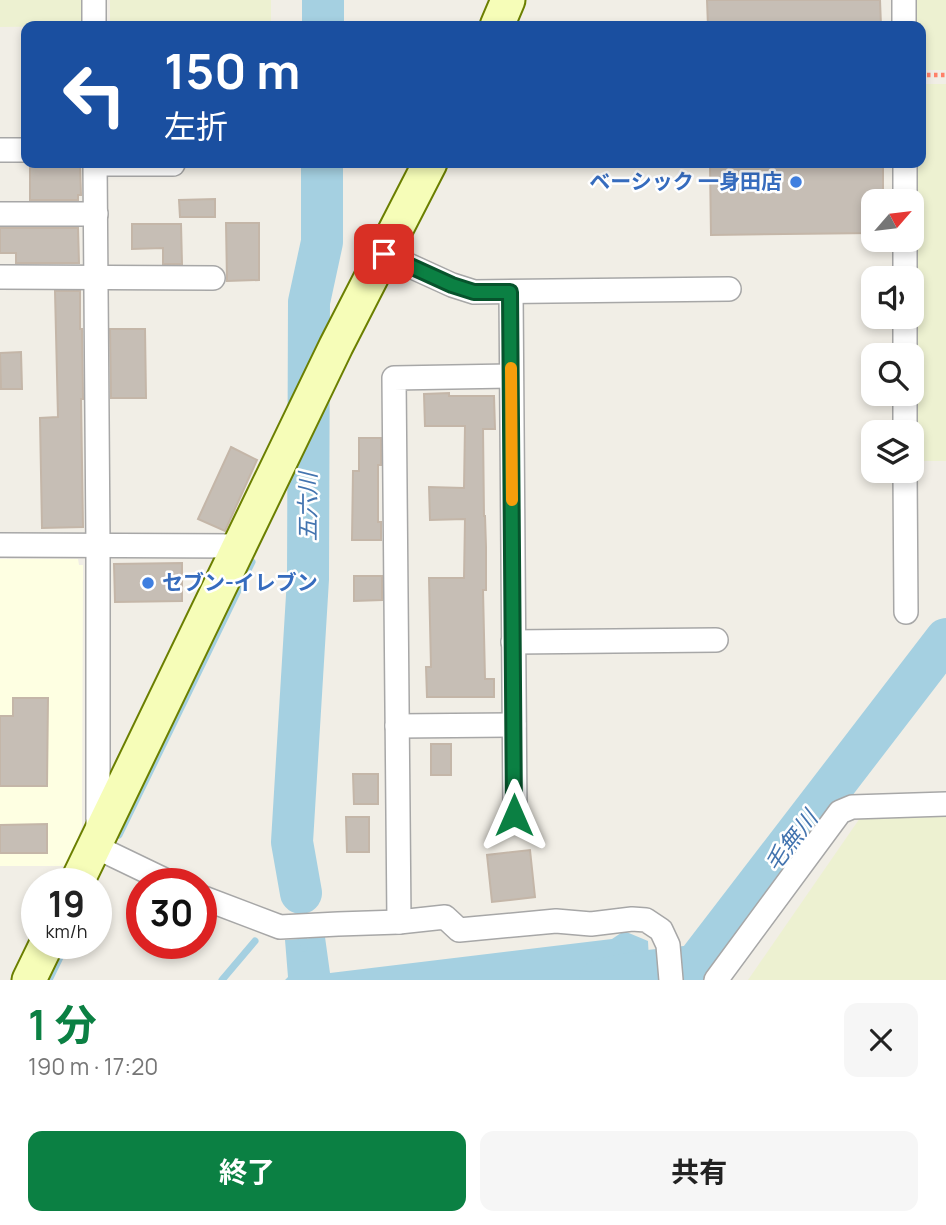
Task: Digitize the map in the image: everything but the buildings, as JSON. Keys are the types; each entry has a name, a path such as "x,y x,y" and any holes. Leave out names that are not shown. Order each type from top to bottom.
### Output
{"street":[{"path":"94,0 94,21"},
{"path":"499,21 508,0"},
{"path":"904,0 904,21"},
{"path":"0,150 21,150"},
{"path":"95,168 98,545 96,842"},
{"path":"84,868 336,346 427,168"},
{"path":"905,168 905,189"},
{"path":"0,214 96,214"},
{"path":"384,254 452,285 474,292 729,289"},
{"path":"0,277 213,278"},
{"path":"510,292 514,815"},
{"path":"399,922 394,378 511,376"},
{"path":"905,483 906,612"},
{"path":"0,545 240,546"},
{"path":"513,642 716,639"},
{"path":"397,726 514,725"},
{"path":"716,980 840,812 852,807 946,804"},
{"path":"96,842 144,868"},
{"path":"217,903 280,927 399,922 445,917 459,930 556,921 591,924 646,920 661,930 667,945 671,980"},
{"path":"29,980 39,959"}],"path":[{"path":"926,75 946,75"}],"shaded area":[{"path":"0,0 81,0 81,21 21,21 21,27 0,27"},
{"path":"110,0 271,0 271,21 110,21"},
{"path":"915,0 946,0 946,70 926,70 926,21 915,21"},
{"path":"926,84 946,84 946,461 924,461 924,420 915,420 915,406 924,406 924,343 915,343 915,329 924,329 924,266 915,266 915,252 924,252 924,189 915,189 915,168 926,168"},
{"path":"0,559 78,559 79,565 83,565 82,826 78,837 81,839 69,866 0,866"},
{"path":"946,816 946,980 748,980 860,818"}],"water":[{"path":"624,931 648,941 650,980 285,980 288,977 285,940 325,937 330,973 612,939"}],"waterway":[{"name":"五六川","path":"323,0 323,21"},
{"name":"五六川","path":"301,893 292,842 308,579 309,302 322,242 322,168"},
{"path":"119,835 252,562"},
{"name":"毛無川","path":"600,980 695,966 946,639"},
{"path":"301,893 304,948"},
{"path":"222,980 255,941"},
{"path":"49,980 59,959"}],"slow traffic":[{"path":"511,368 512,500"}],"place":[{"name":"ベーシック 一身田店","path":"796,182"},
{"name":"セブン-イレブン","path":"148,583"}],"route":[{"path":"384,254 452,285 474,292 510,292 514,815"}]}
